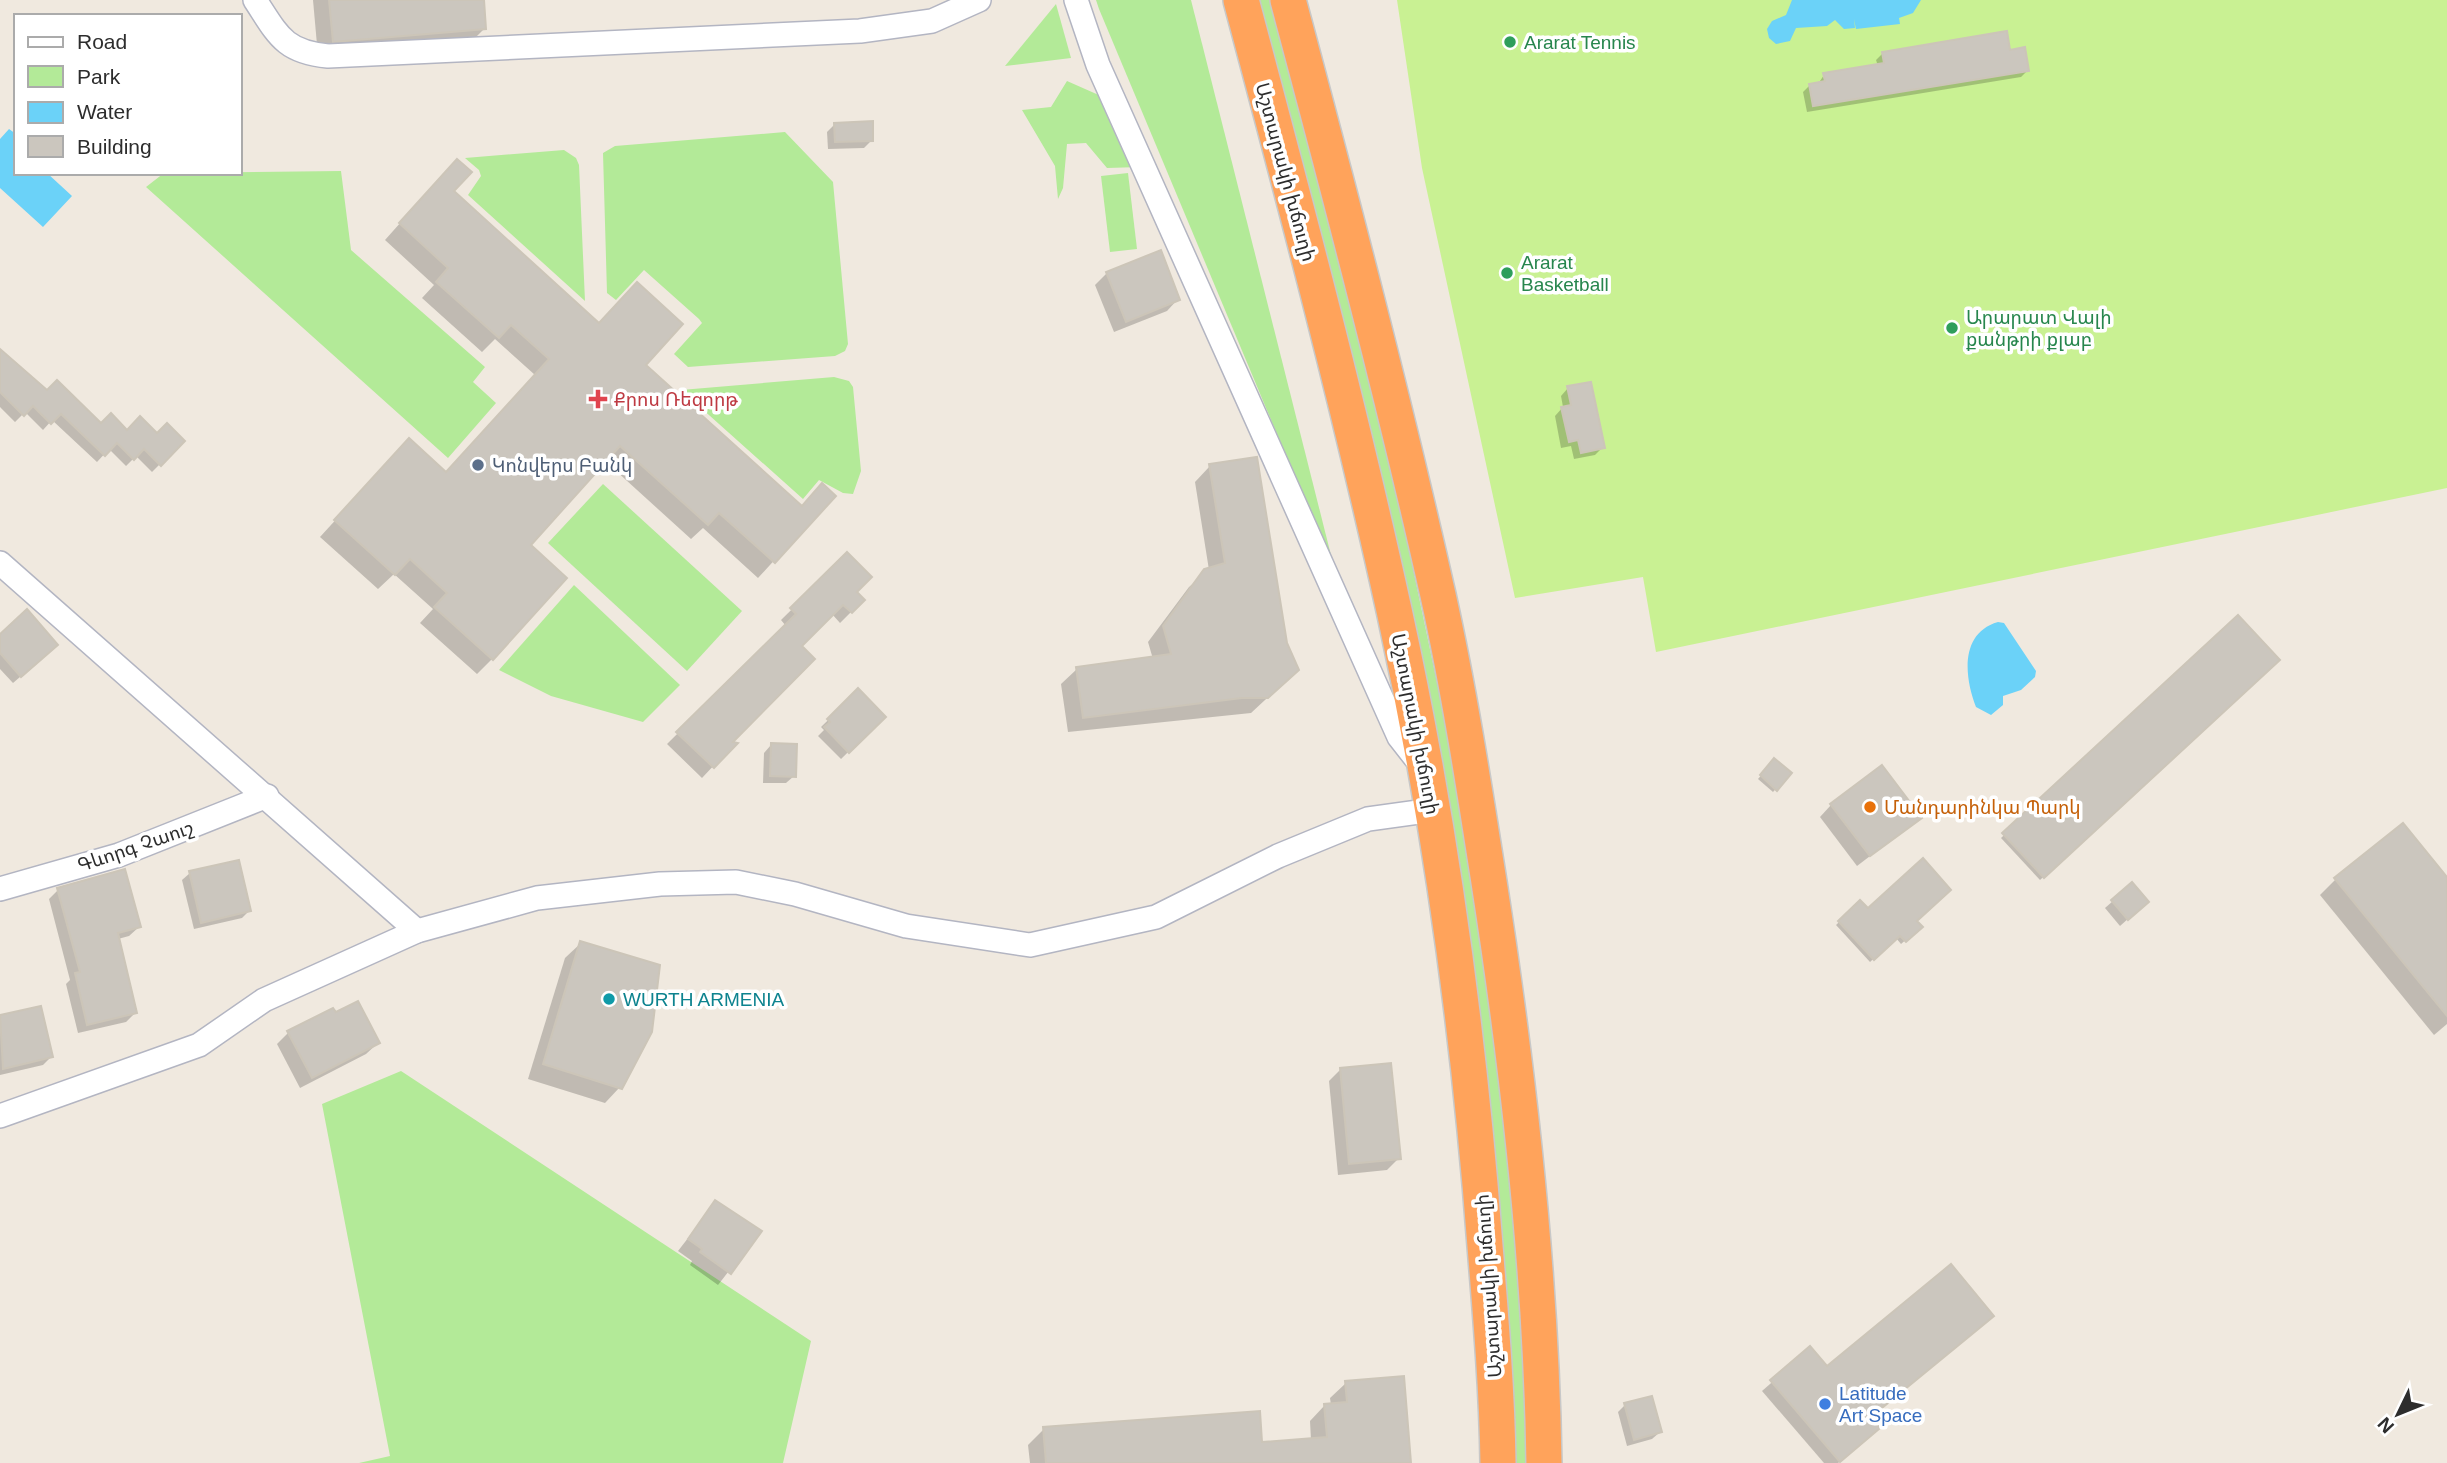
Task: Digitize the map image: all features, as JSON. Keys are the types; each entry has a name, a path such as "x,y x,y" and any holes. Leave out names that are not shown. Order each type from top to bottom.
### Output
{"highway":[{"name":"Աշտարակի խճուղի","path":"1241,0 1306,246 1388,584 1433,810 1459,980 1477,1141 1497,1403 1498,1463"},
{"path":"1288,0 1351,234 1438,597 1476,797 1503,972 1527,1166 1544,1463"}],"street":[{"path":"255,0 281,39 301,53 328,56 860,31 932,22 979,0"},
{"path":"1076,0 1098,65 1337,602 1399,737 1424,768"},
{"path":"0,563 268,796 417,931"},
{"name":"Գևորգ Չաուշ","path":"0,889 119,855 268,796"},
{"path":"0,1116 199,1045 264,1000 417,931 537,898 660,884 736,882 795,894 906,926 1030,945 1156,917 1278,856 1368,818 1433,810"}],"green space":[{"path":"1096,0 1191,0 1336,575 1099,9"},
{"path":"1254,0 1273,0 1385,436 1462,801 1489,975 1519,1254 1529,1463 1510,1463 1489,1137"},
{"name":"Արարատ Վալի քանթրի քլաբ","path":"1397,0 2447,0 2447,488 1656,652 1643,577 1515,598 1422,168"},
{"path":"1056,4 1071,58 1005,66"},
{"path":"1067,81 1110,100 1140,167 1107,168 1086,143 1067,144 1063,188 1058,199 1055,166 1022,110 1051,107"},
{"path":"785,132 833,182 848,344 845,351 835,356 688,367 674,354 702,323 699,319 644,270 616,300 607,293 603,153 615,146"},
{"path":"564,150 576,158 579,165 585,301 468,195 481,176 479,170 465,158"},
{"path":"341,171 351,250 485,367 473,382 496,403 448,458 146,187 161,175 242,175 242,172"},
{"path":"1128,173 1137,249 1110,252 1101,176"},
{"path":"834,377 849,381 853,387 861,471 853,494 843,493 819,480 803,499 681,390"},
{"path":"603,484 742,611 687,671 548,543"},
{"path":"574,585 680,685 643,722 551,696 499,670"},
{"path":"401,1071 811,1341 783,1463 359,1463 390,1456 322,1104"}],"water":[{"path":"1792,0 1921,0 1913,13 1899,18 1900,24 1856,29 1854,19 1855,28 1844,29 1835,20 1827,26 1796,28 1790,41 1776,44 1769,38 1767,29 1772,21 1786,15"},
{"path":"9,129 14,133 14,175 49,175 72,196 43,227 0,188 0,139"},
{"path":"1998,622 2004,623 2036,671 2035,677 2021,690 2003,696 2003,705 1991,715 1976,707 1969,682 1968,657 1977,636"}],"building":[{"path":"329,0 484,0 486,29 333,42"},
{"path":"2007,31 2010,50 2025,47 2029,71 1813,106 1809,84 1825,81 1823,73 1884,63 1882,52"},
{"path":"873,121 873,141 835,142 834,123"},
{"name":"Քրոս Ռեզորթ","path":"457,159 472,172 454,191 599,323 637,282 683,324 646,365 802,506 822,483 836,496 775,563 719,513 708,525 620,446 531,545 567,578 493,660 434,607 447,593 410,559 395,575 334,520 409,438 446,472 549,359 511,325 499,338 436,282 448,268 399,223"},
{"path":"1161,250 1180,300 1126,322 1106,272"},
{"path":"0,349 47,390 57,380 101,423 111,413 127,430 140,416 157,433 167,423 185,441 161,466 144,449 134,460 117,443 105,456 61,414 51,424 33,406 24,416 0,392"},
{"path":"1591,382 1605,448 1581,453 1578,440 1569,442 1561,407 1571,405 1567,386"},
{"path":"1257,457 1287,643 1299,670 1268,698 1242,698 1083,718 1076,667 1171,654 1163,626 1204,569 1225,563 1209,464"},
{"path":"847,552 872,577 857,592 865,600 852,613 843,605 802,646 815,659 733,742 738,743 714,768 676,732 796,614 790,608"},
{"path":"27,609 58,645 21,677 0,653 0,634"},
{"path":"2238,615 2280,660 2044,878 2002,833"},
{"path":"858,688 886,717 849,753 824,727 830,722 827,719"},
{"path":"771,743 797,744 796,777 770,776"},
{"path":"1774,758 1792,773 1777,791 1760,775"},
{"path":"1882,765 1922,818 1870,856 1830,804"},
{"path":"2403,823 2447,877 2447,1016 2334,878"},
{"path":"1923,858 1951,890 1917,921 1923,927 1906,942 1900,936 1874,960 1838,921 1860,900 1868,908"},
{"path":"239,860 251,911 201,923 189,871"},
{"path":"125,869 141,927 118,933 137,1013 87,1025 75,973 80,972 57,888"},
{"path":"2132,882 2149,902 2128,920 2111,900"},
{"name":"WURTH ARMENIA","path":"580,941 660,965 652,1032 622,1089 543,1064"},
{"path":"358,1001 380,1043 312,1078 287,1031 333,1008 336,1012"},
{"path":"41,1006 53,1057 3,1069 0,1015"},
{"path":"1391,1063 1401,1159 1349,1164 1340,1068"},
{"path":"715,1200 762,1231 731,1274 700,1252 702,1249 688,1239"},
{"path":"1951,1264 1994,1316 1871,1417 1880,1428 1840,1462 1770,1380 1810,1346 1827,1366"},
{"path":"1404,1376 1411,1463 1046,1463 1043,1427 1260,1411 1262,1442 1327,1437 1324,1404 1347,1402 1345,1381"},
{"path":"1652,1396 1662,1432 1634,1440 1624,1403"}],"place":[{"name":"Ararat Tennis","path":"1510,42"},
{"name":"Ararat Basketball","path":"1507,273"},
{"name":"Արարատ Վալի քանթրի քլաբ","path":"1952,328"},
{"name":"Քրոս Ռեզորթ","path":"598,399"},
{"name":"Կոնվերս Բանկ","path":"478,465"},
{"name":"Մանդարինկա Պարկ","path":"1870,807"},
{"name":"WURTH ARMENIA","path":"609,999"},
{"name":"Latitude Art Space","path":"1825,1404"}]}
